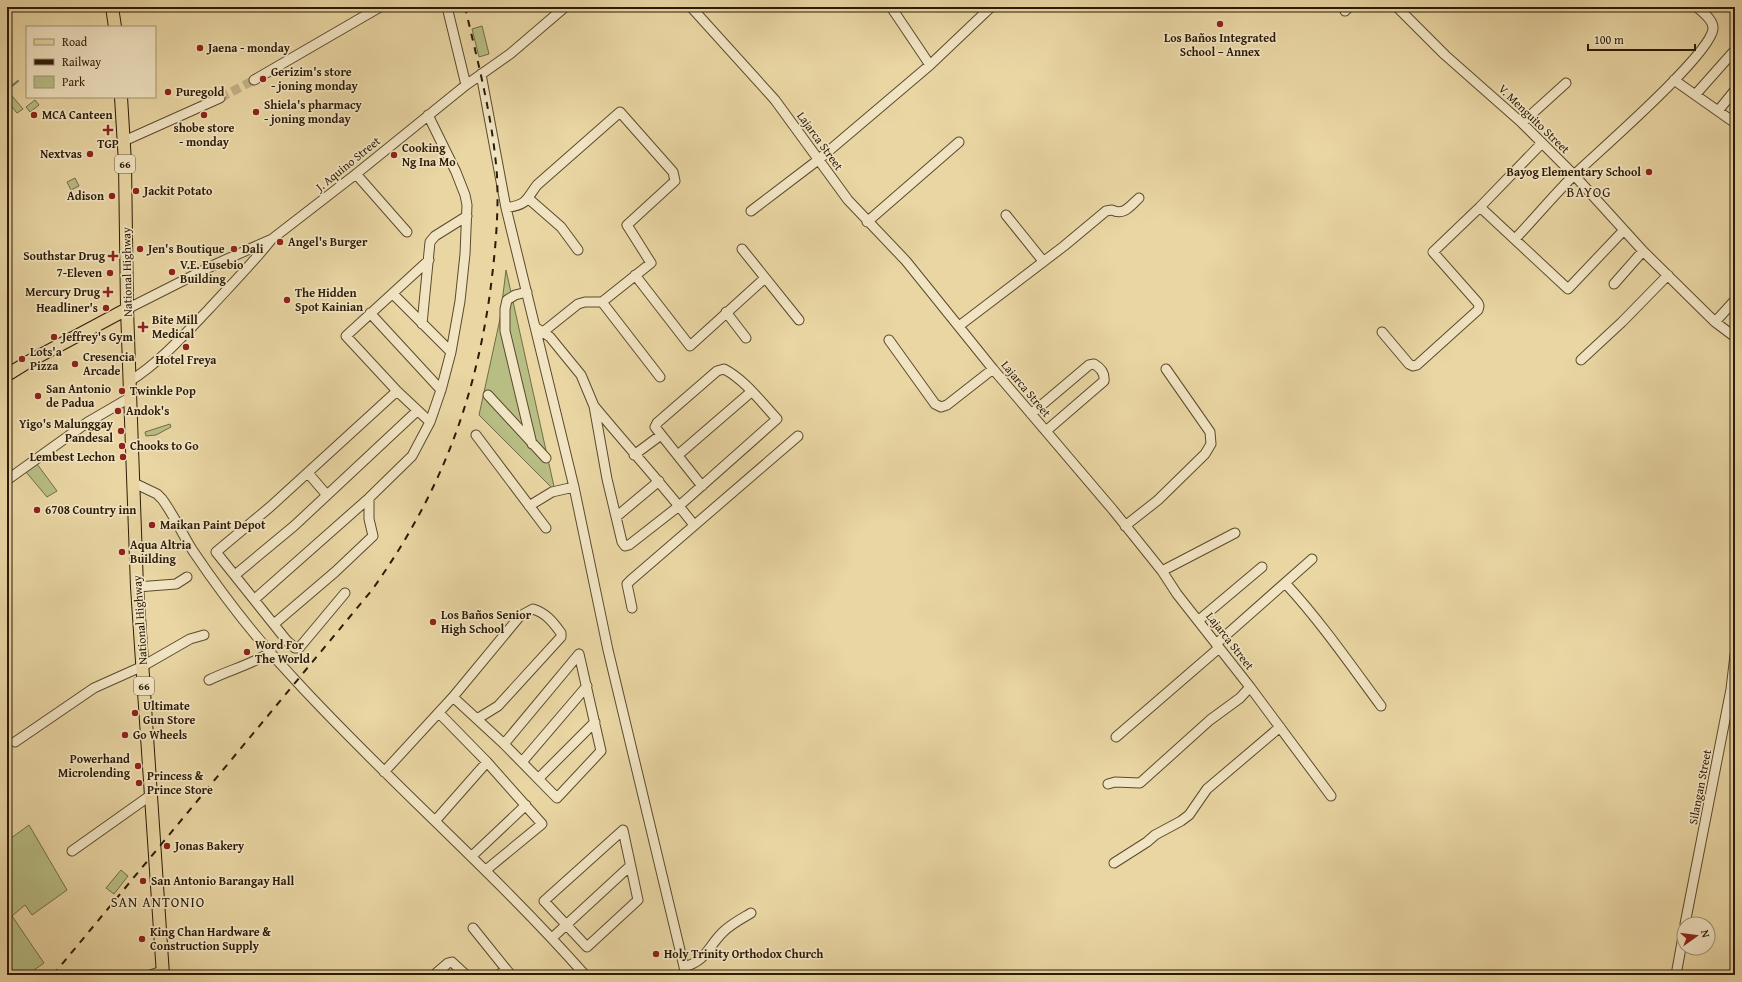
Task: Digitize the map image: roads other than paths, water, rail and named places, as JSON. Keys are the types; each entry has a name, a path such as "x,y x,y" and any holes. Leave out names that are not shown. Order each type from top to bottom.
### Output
{"main road":[{"path":"112,7 115,26"},
{"name":"National Highway","path":"121,98 124,141 127,309 138,587 151,795 158,974"},
{"path":"7,374 127,309"}],"street":[{"path":"254,80 380,7"},
{"path":"447,7 466,84"},
{"name":"J. Aquino Street","path":"127,309 216,264 272,239 356,174 466,84 510,54 565,7"},
{"name":"Lajarca Street","path":"691,7 775,100 848,200 867,222 906,261 960,326 993,369 1125,526 1162,572 1177,594 1199,620 1217,646 1250,686 1331,796"},
{"path":"891,7 930,65"},
{"path":"750,211 818,160 930,65 990,7"},
{"name":"V. Menguito Street","path":"1397,7 1445,55 1522,123 1574,175 1643,251 1715,322 1735,337"},
{"path":"1515,240 1574,175 1674,80 1702,47 1713,29 1711,21 1697,7"},
{"path":"1695,95 1735,50"},
{"path":"481,74 506,208 527,292 539,329 608,650 685,971 699,962 723,932 735,922 751,913"},
{"path":"1674,80 1735,124"},
{"path":"1522,123 1566,82"},
{"path":"1718,111 1735,90"},
{"path":"124,141 220,98"},
{"path":"506,208 520,205 529,199 537,185 620,112 673,172 675,181 627,226 651,263 602,302 585,302 578,304 539,329"},
{"path":"255,599 369,498 412,456 430,422 441,390 451,352 460,301 467,216 465,195 428,115"},
{"path":"867,222 959,142"},
{"path":"1382,332 1409,364 1418,366 1478,310 1480,306 1478,303 1433,252 1480,207 1542,143"},
{"path":"356,174 407,232"},
{"path":"960,326 1106,211 1112,210 1118,213 1121,212 1139,198"},
{"path":"529,199 561,228 578,250"},
{"path":"1480,207 1568,289 1624,230"},
{"path":"1006,215 1043,261"},
{"path":"422,324 430,242 435,236 467,216"},
{"path":"130,381 159,359 189,331 272,239"},
{"path":"742,249 799,320"},
{"path":"1614,284 1643,251"},
{"path":"429,260 346,336 417,411 430,422"},
{"path":"635,275 690,346 765,278"},
{"path":"1581,360 1622,322 1668,275"},
{"path":"527,292 515,295 507,300 505,309 505,331 532,444"},
{"path":"393,294 451,352"},
{"path":"1715,322 1735,300"},
{"path":"602,302 660,377"},
{"path":"726,312 746,338"},
{"path":"370,313 441,390"},
{"path":"539,329 550,338 581,375 594,406 616,517 624,546 629,545 679,506 702,486 777,419 751,392 730,372 724,369 717,371 657,423 655,427 702,486"},
{"path":"889,340 935,404 941,407 947,405 993,369"},
{"path":"1031,414 1089,365 1094,364 1099,366 1104,375 1104,381 1046,432"},
{"path":"1125,526 1158,500 1210,449 1210,432 1166,369"},
{"path":"345,593 299,648 295,648 216,552 308,473 397,390"},
{"path":"678,455 751,392"},
{"path":"488,395 546,458"},
{"path":"7,480 76,430 131,397"},
{"path":"594,406 634,455 659,481 694,526"},
{"path":"235,576 294,526 326,494 417,411"},
{"path":"476,435 546,528"},
{"path":"634,455 661,435"},
{"path":"632,608 627,584 798,436"},
{"path":"308,473 326,494"},
{"path":"616,517 659,481"},
{"path":"134,483 157,494 166,504 193,550 209,573 296,682 384,772 486,870 552,938 585,975"},
{"path":"530,506 552,492 574,487"},
{"path":"274,624 335,572 373,536 368,513 369,498"},
{"path":"1162,572 1235,533"},
{"path":"1116,737 1312,559"},
{"path":"1199,620 1262,567"},
{"path":"138,587 176,584 187,577"},
{"path":"1286,584 1302,600 1331,637 1381,706"},
{"path":"384,772 453,697 520,616 533,609 540,611 549,618 561,633 561,638 498,706 477,719"},
{"path":"15,742 85,694 143,666 190,639 204,635"},
{"path":"209,680 230,670 263,658 271,652"},
{"path":"453,697 504,744 557,798 601,751 579,654 504,744"},
{"name":"Silangan Street","path":"1687,916 1733,690 1735,655"},
{"path":"522,762 587,686"},
{"path":"1108,784 1115,782 1140,782 1210,720 1240,698 1250,686"},
{"path":"439,713 487,762 542,824 486,870"},
{"path":"539,778 595,722"},
{"path":"1114,863 1147,842 1155,835 1189,815 1207,790 1280,727"},
{"path":"435,821 487,762"},
{"path":"72,851 151,795"},
{"path":"472,856 526,805"},
{"path":"623,830 630,866 638,900 587,947 544,901 623,830"},
{"path":"552,938 630,866"},
{"path":"473,928 505,973"},
{"path":"1676,975 1679,956"},
{"path":"434,975 448,963 452,962 466,975"}],"waterway":[{"path":"7,90 18,81"}],"tunnel":[{"path":"220,98 254,80"}],"railway":[{"path":"53,975 372,590 416,520 450,449 474,374 483,334 492,278 497,220 497,176 492,133 465,7"}],"place":[{"name":"Los Baños Integrated School – Annex","path":"1220,24"},
{"name":"Jaena - monday","path":"200,48"},
{"name":"Gerizim's store - joning monday","path":"263,79"},
{"name":"Puregold","path":"168,92"},
{"name":"Shiela's pharmacy - joning monday","path":"256,112"},
{"name":"MCA Canteen","path":"34,115"},
{"name":"shobe store - monday","path":"204,115"},
{"name":"TGP","path":"108,130"},
{"name":"Nextvas","path":"90,154"},
{"name":"Cooking Ng Ina Mo","path":"394,155"},
{"name":"Bayog Elementary School","path":"1649,172"},
{"name":"Jackit Potato","path":"136,191"},
{"name":"Adison","path":"112,196"},
{"name":"Angel's Burger","path":"280,242"},
{"name":"Jen's Boutique","path":"140,249"},
{"name":"Dali","path":"234,249"},
{"name":"Southstar Drug","path":"113,256"},
{"name":"V.E. Eusebio Building","path":"172,272"},
{"name":"7-Eleven","path":"110,273"},
{"name":"Mercury Drug","path":"108,292"},
{"name":"The Hidden Spot Kainian","path":"287,300"},
{"name":"Headliner's","path":"106,308"},
{"name":"Bite Mill Medical","path":"143,327"},
{"name":"Jeffrey's Gym","path":"54,337"},
{"name":"Hotel Freya","path":"186,347"},
{"name":"Lots'a Pizza","path":"22,359"},
{"name":"Cresencia Arcade","path":"75,364"},
{"name":"Twinkle Pop","path":"122,391"},
{"name":"San Antonio de Padua","path":"38,396"},
{"name":"Andok's","path":"118,411"},
{"name":"Yigo's Malunggay Pandesal","path":"121,431"},
{"name":"Chooks to Go","path":"122,446"},
{"name":"Lembest Lechon","path":"123,457"},
{"name":"6708 Country inn","path":"37,510"},
{"name":"Maikan Paint Depot","path":"152,525"},
{"name":"Aqua Altria Building","path":"122,552"},
{"name":"Los Baños Senior High School","path":"433,622"},
{"name":"Word For The World","path":"247,652"},
{"name":"Ultimate Gun Store","path":"135,713"},
{"name":"Go Wheels","path":"125,735"},
{"name":"Powerhand Microlending","path":"138,766"},
{"name":"Princess & Prince Store","path":"139,783"},
{"name":"Jonas Bakery","path":"167,846"},
{"name":"San Antonio Barangay Hall","path":"143,881"},
{"name":"King Chan Hardware & Construction Supply","path":"142,939"},
{"name":"Holy Trinity Orthodox Church","path":"656,954"}],"district":[{"name":"BAYOG","path":"1589,192"},
{"name":"SAN ANTONIO","path":"158,902"}]}
